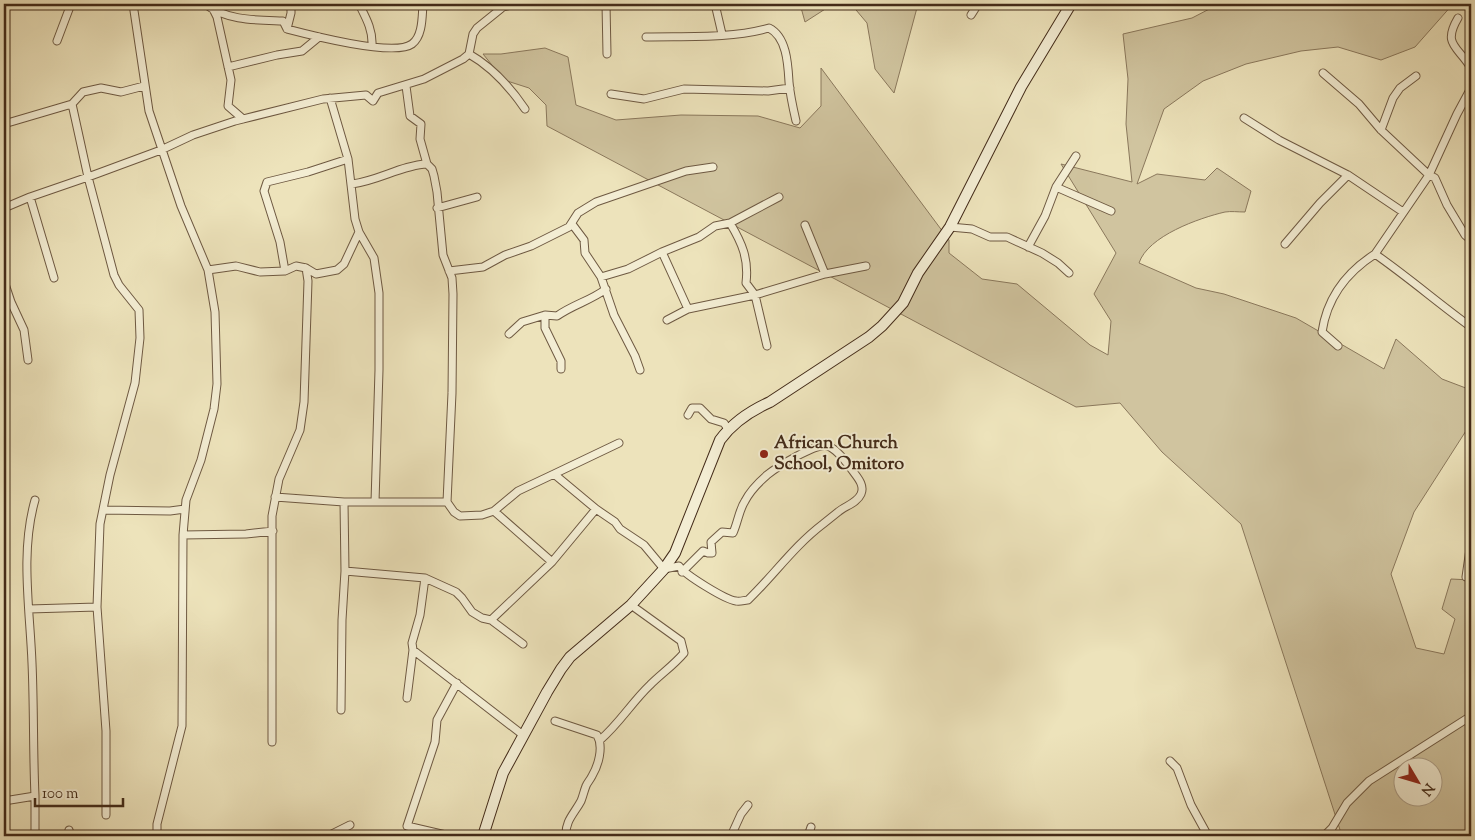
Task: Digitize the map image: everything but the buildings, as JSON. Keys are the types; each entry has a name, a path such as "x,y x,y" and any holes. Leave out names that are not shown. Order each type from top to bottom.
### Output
{"main road":[{"path":"483,836 503,773 547,692 570,657 631,605 664,569 678,545 720,440 728,429 754,409 770,402 862,341 882,326 903,303 918,273 950,227 1021,87 1071,4"}],"street":[{"path":"57,41 71,4"},
{"path":"133,4 149,112 181,206 208,270 215,312 217,384 214,409 201,460 191,483 185,509 183,535 182,726 157,824 157,836"},
{"path":"205,4 214,11 250,20 283,21 287,29 319,38 395,48 406,47 413,43 418,36 423,4"},
{"path":"287,29 292,13 291,4"},
{"path":"358,4 370,26 373,37 372,46"},
{"path":"493,4 498,12"},
{"path":"4,208 161,150 193,135 243,119 330,98 366,95 373,101 378,93 424,79 463,59 469,54 474,30 503,7 515,4"},
{"path":"606,4 607,54"},
{"path":"716,4 722,34"},
{"path":"971,15 978,4"},
{"path":"214,11 231,80 228,106 243,119"},
{"path":"1458,18 1451,30 1450,37 1454,46 1471,68"},
{"path":"646,37 754,32 769,28 780,40 788,60 790,88 796,121"},
{"path":"228,67 302,51 319,38"},
{"path":"469,54 492,70 525,109"},
{"path":"1323,73 1359,104 1381,130 1429,175 1436,178 1447,205 1471,240"},
{"path":"1381,130 1393,98 1400,88 1416,76"},
{"path":"4,124 72,104 83,92 101,88 121,92 144,86"},
{"path":"406,86 410,116 421,124 420,139 427,164 432,169 437,192 437,208 443,255 452,278 454,327 447,502 454,512 460,516 471,516 494,511 518,491 619,443"},
{"path":"611,94 644,98 684,89 768,91 790,88"},
{"path":"1338,346 1322,332 1325,315 1348,274 1375,254 1429,175 1471,88"},
{"path":"330,98 348,159 352,184 353,210 359,232 374,258 379,293 375,502"},
{"path":"72,104 88,178 114,275 119,285 139,310 140,338 136,383 110,475 100,524 97,607 106,731 106,815"},
{"path":"1244,118 1279,140 1348,174 1403,212"},
{"path":"1028,247 1045,216 1056,187 1076,156"},
{"path":"284,272 280,242 264,191 266,182 308,172 348,159"},
{"path":"352,184 373,181 409,167 427,164"},
{"path":"449,271 483,267 531,246 569,227 578,213 596,202 686,171 713,167"},
{"path":"1285,244 1348,174"},
{"path":"1056,187 1111,211"},
{"path":"30,197 54,278"},
{"path":"437,208 477,197"},
{"path":"601,277 628,269 662,252 699,237 715,226 730,223 779,197"},
{"path":"730,223 743,249 748,268 746,283 755,295 768,346"},
{"path":"572,224 584,240 585,253 601,277 614,315 640,370"},
{"path":"805,225 825,274"},
{"path":"950,227 972,229 990,237 1006,237 1042,253 1058,263 1069,274"},
{"path":"208,270 236,266 260,272 284,272 296,266 306,268 316,274 337,270 344,264 359,232"},
{"path":"354,242 364,242"},
{"path":"662,252 688,309"},
{"path":"1375,254 1416,283 1471,327"},
{"path":"667,320 688,309 755,295 825,274 866,266"},
{"path":"272,742 273,531 275,497 279,479 300,430 304,402 308,281 306,268"},
{"path":"4,281 7,302 24,330 28,360"},
{"path":"509,334 522,322 545,315 557,316 572,306 596,297 606,289"},
{"path":"545,315 545,328 561,361 561,369"},
{"path":"688,416 692,408 700,408 711,419 724,423 728,429"},
{"path":"554,474 596,510 615,522 620,529 644,545 664,569 678,566 682,572 692,579 736,602 748,600 784,559 816,528 860,496 862,490 861,483 845,461 836,451 828,446 820,445 807,450 768,475 751,491 744,502 733,533 722,532 710,542 712,553 703,551 682,572"},
{"path":"275,497 344,502 447,502"},
{"path":"35,832 28,544 30,519 36,500"},
{"path":"341,710 345,571 344,502"},
{"path":"103,510 170,512 185,509"},
{"path":"491,620 552,562 596,510"},
{"path":"494,511 552,562"},
{"path":"183,535 246,534 273,531"},
{"path":"1466,577 1471,542"},
{"path":"345,571 425,578 456,592 472,612 482,618 491,620 523,644"},
{"path":"407,698 413,650 412,643 420,615 425,578"},
{"path":"600,740 611,730 649,685 672,667 684,653 681,641 631,605"},
{"path":"29,609 97,607"},
{"path":"413,650 523,735"},
{"path":"450,836 408,826 435,742 438,720 457,683"},
{"path":"1324,836 1332,828 1347,803 1369,781 1471,716"},
{"path":"555,721 597,736 600,740 598,763 582,798 567,822 566,836"},
{"path":"1170,761 1177,768 1191,805 1208,836"},
{"path":"4,801 35,796"},
{"path":"731,836 741,814 748,805"},
{"path":"328,836 350,825"},
{"path":"808,836 811,827"}],"shaded area":[{"path":"800,4 833,4 805,22"},
{"path":"851,4 918,4 894,93 875,69 867,23"},
{"path":"1219,4 1453,4 1415,47 1381,60 1338,47 1301,51 1246,64 1203,81 1164,109 1137,184 1157,174 1205,180 1217,168 1251,191 1245,212 1225,212 1176,230 1153,244 1144,253 1139,263 1196,288 1224,294 1296,318 1384,369 1396,339 1442,379 1471,390 1471,423 1414,512 1391,574 1416,648 1444,654 1455,619 1442,609 1451,579 1471,580 1471,836 1342,836 1241,524 1162,452 1120,403 1076,407 547,126 546,105 529,88 504,80 483,54 501,54 545,48 568,57 576,105 616,120 681,115 758,116 800,128 821,106 821,68 949,240 949,253 982,279 1017,284 1090,345 1108,355 1111,321 1094,294 1116,253 1061,164 1132,182 1126,124 1128,79 1123,34 1192,18"}],"place":[{"name":"African Church School, Omitoro","path":"764,454"}]}
